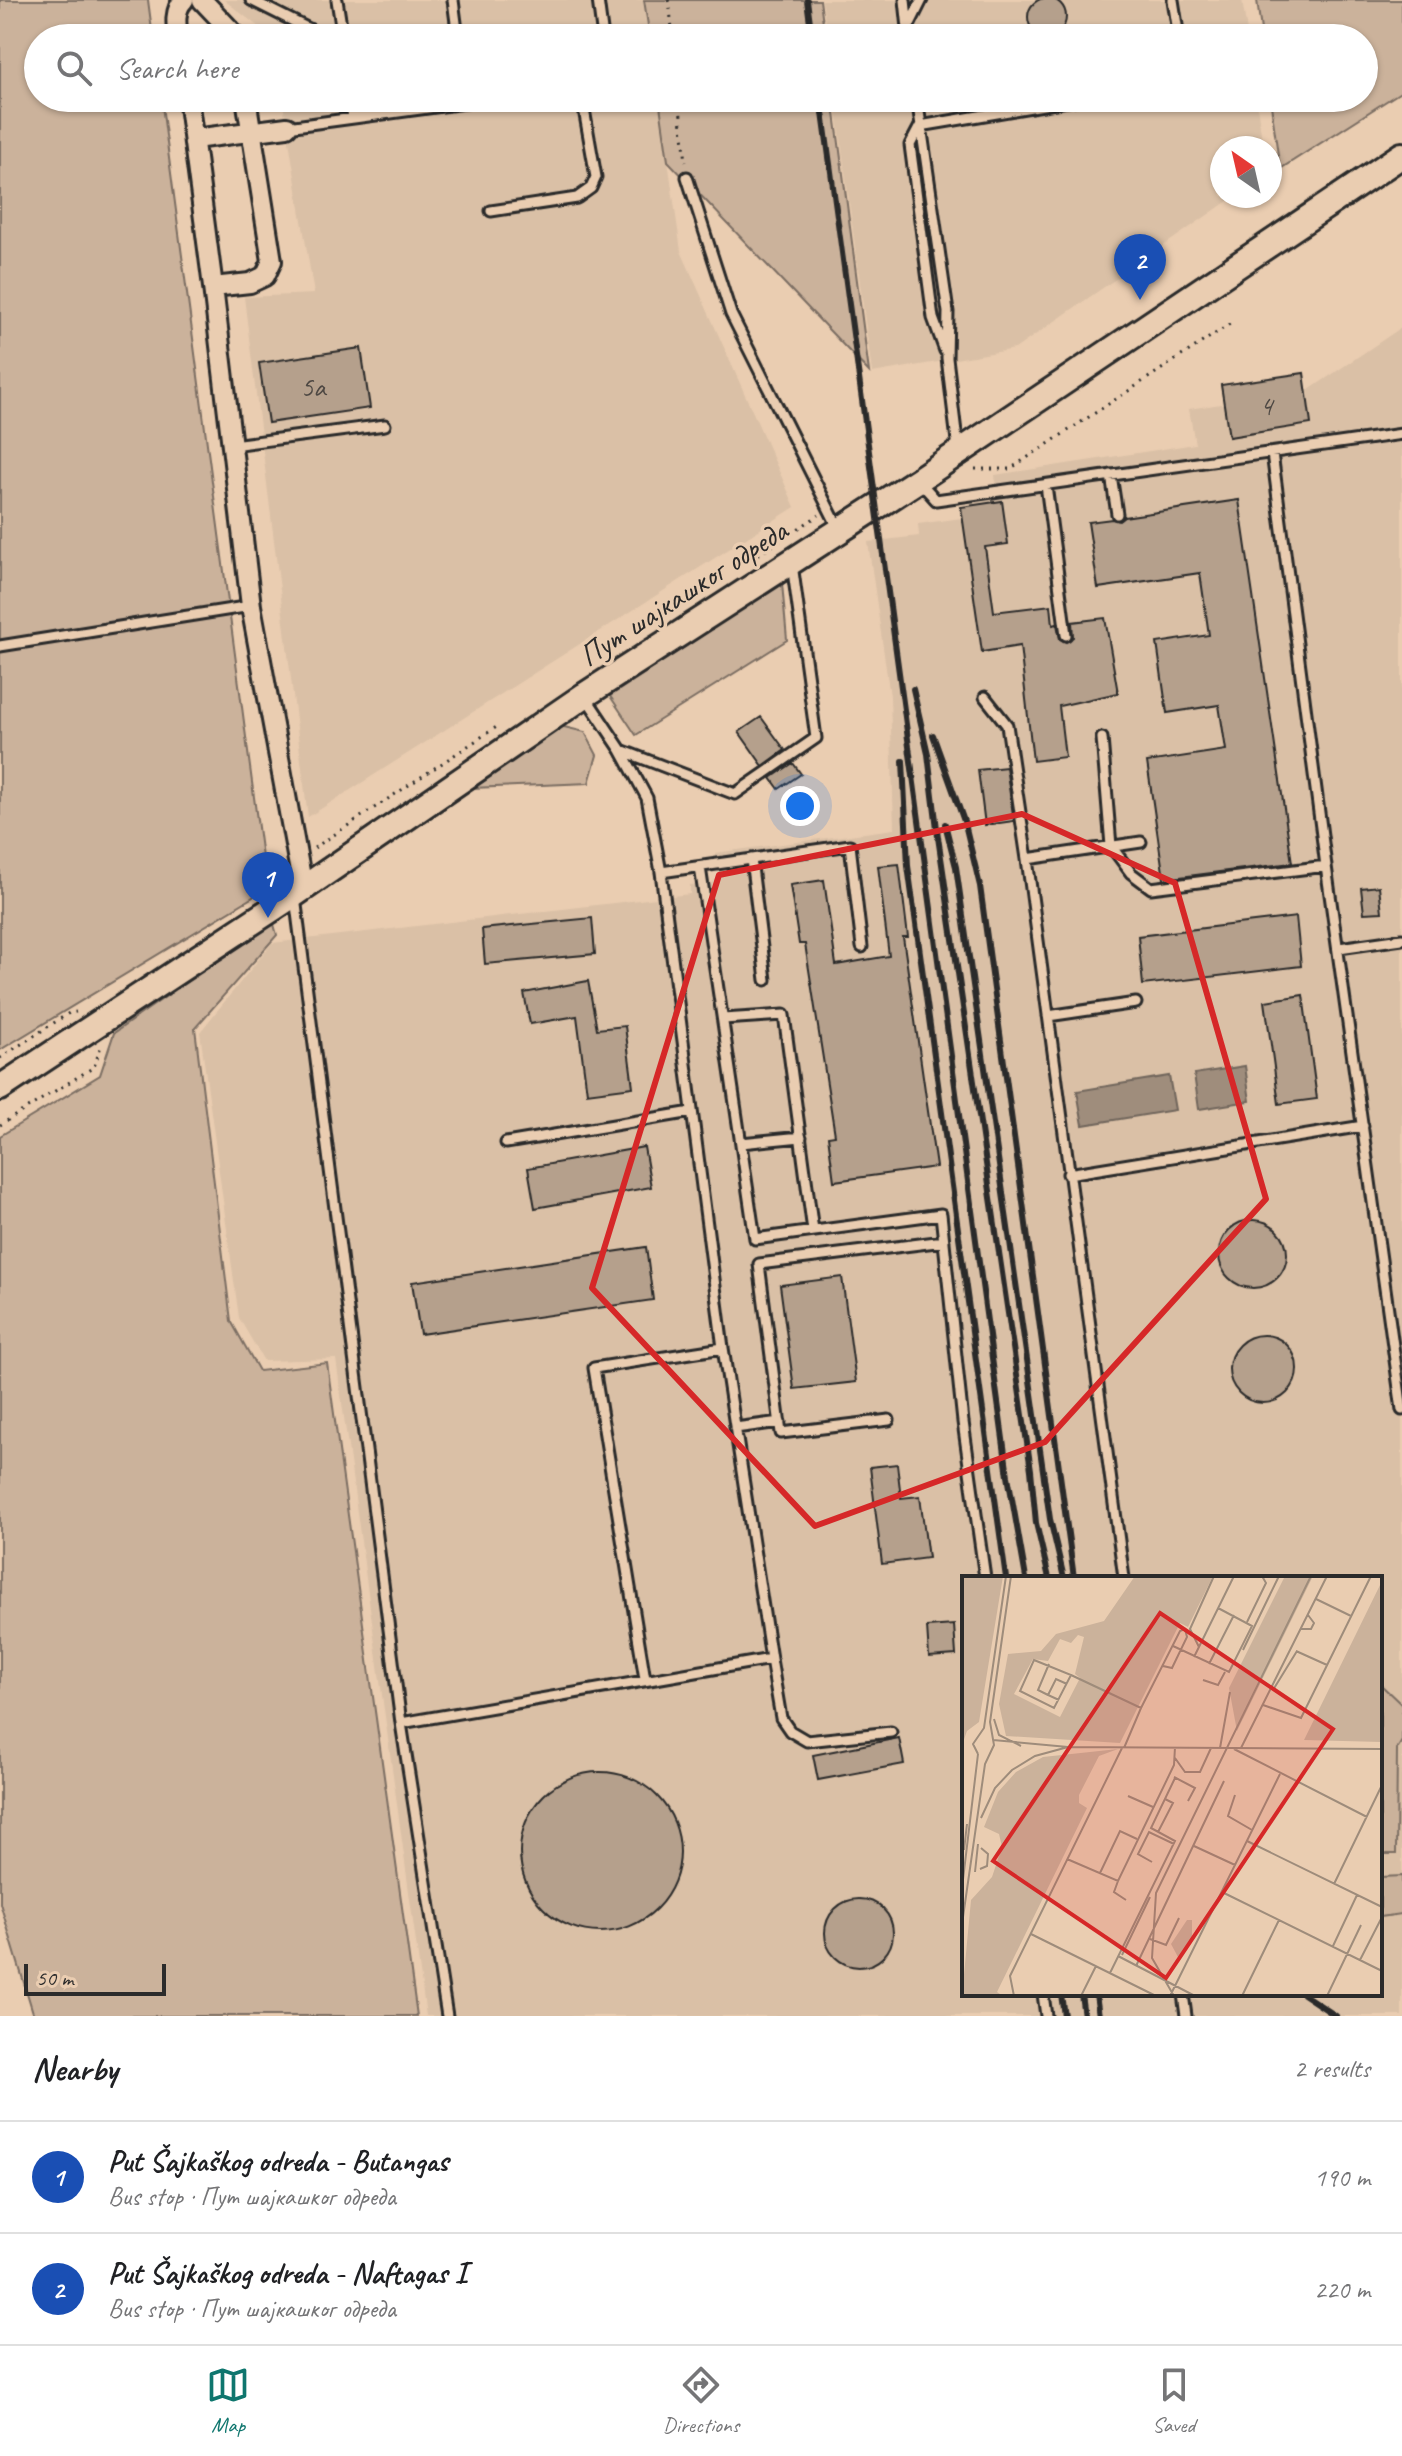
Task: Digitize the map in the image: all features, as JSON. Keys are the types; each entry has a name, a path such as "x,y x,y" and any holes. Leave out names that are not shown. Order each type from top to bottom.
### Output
{"street":[{"path":"177,24 178,7 184,0"},
{"path":"202,0 225,24"},
{"path":"190,112 251,606 299,891"},
{"path":"213,287 250,283 265,276 272,261 248,112"},
{"path":"194,139 287,127"},
{"name":"Пут шајкашког одреда","path":"0,1088 791,560 918,480 963,461 1402,155"}],"lane":[{"path":"251,0 299,24"},
{"path":"337,0 341,24"},
{"path":"453,0 456,24"},
{"path":"598,0 601,24"},
{"path":"905,0 908,24"},
{"path":"913,24 922,0"},
{"path":"1173,0 1177,24"},
{"path":"352,112 353,118"},
{"path":"287,127 391,112"},
{"path":"491,211 577,198 591,188 596,177 584,112"},
{"path":"918,112 948,312 947,358 963,461"},
{"path":"920,126 1002,112"},
{"path":"920,126 910,145 933,318 947,358"},
{"path":"687,177 731,314 839,530"},
{"path":"232,445 385,425"},
{"path":"918,480 936,500 1402,434"},
{"path":"1272,453 1402,1410"},
{"path":"1111,475 1117,514"},
{"path":"1046,485 1066,635"},
{"path":"621,750 735,794 816,738 791,560"},
{"path":"0,646 251,606"},
{"path":"585,695 621,750 647,798 661,872 723,1348 781,1718 790,1731 807,1741 891,1732"},
{"path":"985,697 1007,725 1124,1576"},
{"path":"1102,738 1111,846 1140,882 1151,888 1326,866"},
{"path":"1027,859 1141,842"},
{"path":"661,872 850,845 862,947"},
{"path":"751,859 766,980"},
{"path":"700,867 755,1239 941,1214 963,1422 985,1576"},
{"path":"299,891 401,1723 447,2016"},
{"path":"1339,948 1402,939"},
{"path":"1048,1016 1136,1003"},
{"path":"723,1019 784,1015 813,1231"},
{"path":"506,1143 692,1112"},
{"path":"1068,1174 1363,1126"},
{"path":"741,1143 801,1137"},
{"path":"889,1420 781,1433 759,1264 944,1241"},
{"path":"1390,1324 1402,1323"},
{"path":"645,1679 594,1368 723,1348"},
{"path":"735,1428 780,1422"},
{"path":"401,1723 771,1659"},
{"path":"1043,1996 1046,2016"},
{"path":"1183,1996 1186,2016"}],"path":[{"path":"669,0 672,24"},
{"path":"680,112 687,177"},
{"path":"963,461 1010,469 1233,322"},
{"path":"0,1125 94,1067 114,1011"}],"highlighted area":[{"path":"1022,814 1175,883 1266,1199 1045,1442 815,1526 592,1288 719,875"}],"shaded area":[{"path":"0,0 148,0 151,24 24,24 24,112 163,112 265,880 253,897 0,1050"},
{"path":"224,0 644,0 648,24 255,24"},
{"path":"644,0 820,0 823,24 648,24"},
{"path":"822,0 1242,0 1246,24 825,24"},
{"path":"1257,0 1402,0 1402,91 1378,106 1378,24 1260,24"},
{"path":"284,112 661,112 681,251 795,507 308,817 244,297 314,294"},
{"path":"661,112 835,112 869,372 668,161"},
{"path":"837,112 1258,112 1261,136 1210,136 1210,208 1218,208 1015,349 872,373"},
{"path":"1272,112 1369,112 1282,168 1282,136 1275,136"},
{"path":"1402,327 1402,2016 426,2016 336,1359 264,1361 239,1318 200,1032 272,943 690,894 690,885 713,883 720,873 715,853 894,829 890,696 868,542 919,536 918,524 962,518 961,507 974,505 972,489 996,485 995,475 1195,444 1189,409 1309,390"},
{"path":"782,583 787,640 636,735 610,696"},
{"path":"560,726 585,732 597,755 589,783 470,788"},
{"path":"273,921 277,935 195,1028 231,1321 259,1371 327,1363 417,2016 34,2016 0,1903 0,1136 100,1075 114,1033"},
{"path":"1245,1066 1250,1101 1199,1109 1194,1074"},
{"path":"1169,1076 1175,1110 1083,1125 1077,1091"},
{"path":"1382,1686 1402,1705 1402,1741 1397,1749 1396,1854 1382,1854"},
{"path":"1402,1876 1402,1914 1382,1917 1382,1877"}],"building":[{"path":"1040,0 1054,0 1064,10 1064,24 1030,24 1030,10"},
{"path":"361,348 370,408 268,423 259,363"},
{"path":"1304,373 1311,424 1229,437 1221,385"},
{"path":"1239,500 1292,863 1164,879 1147,762 1226,750 1219,705 1167,713 1157,643 1209,635 1200,573 1098,588 1088,522 1119,521 1124,517"},
{"path":"1002,501 1008,544 985,547 994,612 1051,605 1053,625 1057,624 1060,639 1066,642 1073,637 1072,622 1105,618 1118,693 1059,706 1065,757 1033,761 1020,646 982,652 961,507"},
{"path":"761,717 785,750 763,766 739,732"},
{"path":"793,763 801,774 779,789 771,778"},
{"path":"1006,767 1014,821 985,825 978,770"},
{"path":"899,864 908,937 903,937 936,1167 834,1181 828,1136 835,1135 805,944 799,944 790,885 824,880 836,965 889,956 878,866"},
{"path":"1379,886 1382,912 1364,913 1361,888"},
{"path":"1296,917 1301,966 1143,985 1138,936"},
{"path":"592,918 595,954 485,964 482,929"},
{"path":"588,981 597,1029 625,1026 633,1087 587,1093 577,1016 530,1024 524,993"},
{"path":"1303,995 1317,1099 1279,1104 1265,1001"},
{"path":"644,1147 651,1187 535,1208 528,1168"},
{"path":"1260,1220 1281,1235 1287,1254 1285,1267 1277,1278 1260,1288 1246,1288 1229,1278 1221,1267 1219,1247 1229,1230 1240,1222"},
{"path":"646,1247 653,1300 420,1334 412,1282"},
{"path":"842,1277 856,1382 794,1389 780,1285"},
{"path":"1270,1335 1291,1350 1297,1369 1295,1382 1287,1393 1270,1403 1256,1403 1239,1393 1231,1382 1229,1362 1239,1345 1250,1337"},
{"path":"897,1464 901,1498 920,1496 928,1558 882,1564 870,1467"},
{"path":"954,1625 956,1655 929,1657 927,1627"},
{"path":"899,1738 904,1764 818,1780 813,1755"},
{"path":"600,1772 630,1778 656,1796 674,1822 680,1852 674,1882 656,1908 630,1926 600,1932 570,1926 544,1908 526,1882 520,1852 526,1822 544,1796 570,1778"},
{"path":"866,1899 887,1914 893,1933 891,1946 883,1957 866,1967 852,1967 835,1957 827,1946 825,1926 835,1909 846,1901"}],"railway":[{"path":"807,0 810,24"},
{"path":"823,112 1008,1476 1026,1576"},
{"path":"913,689 928,754 1031,1470 1036,1523 1049,1576"},
{"path":"933,735 965,824 980,886 1074,1576"},
{"path":"903,761 908,866 1006,1576"},
{"path":"945,824 956,867 1050,1519 1064,1576"},
{"path":"1061,1996 1064,2016"},
{"path":"1081,1996 1084,2016"},
{"path":"1096,1996 1099,2016"},
{"path":"1306,1996 1336,2016"}],"place":[{"name":"Put Šajkaškog odreda - Naftagas I","path":"1140,300"},
{"name":"Put Šajkaškog odreda - Butangas","path":"268,918"}]}
